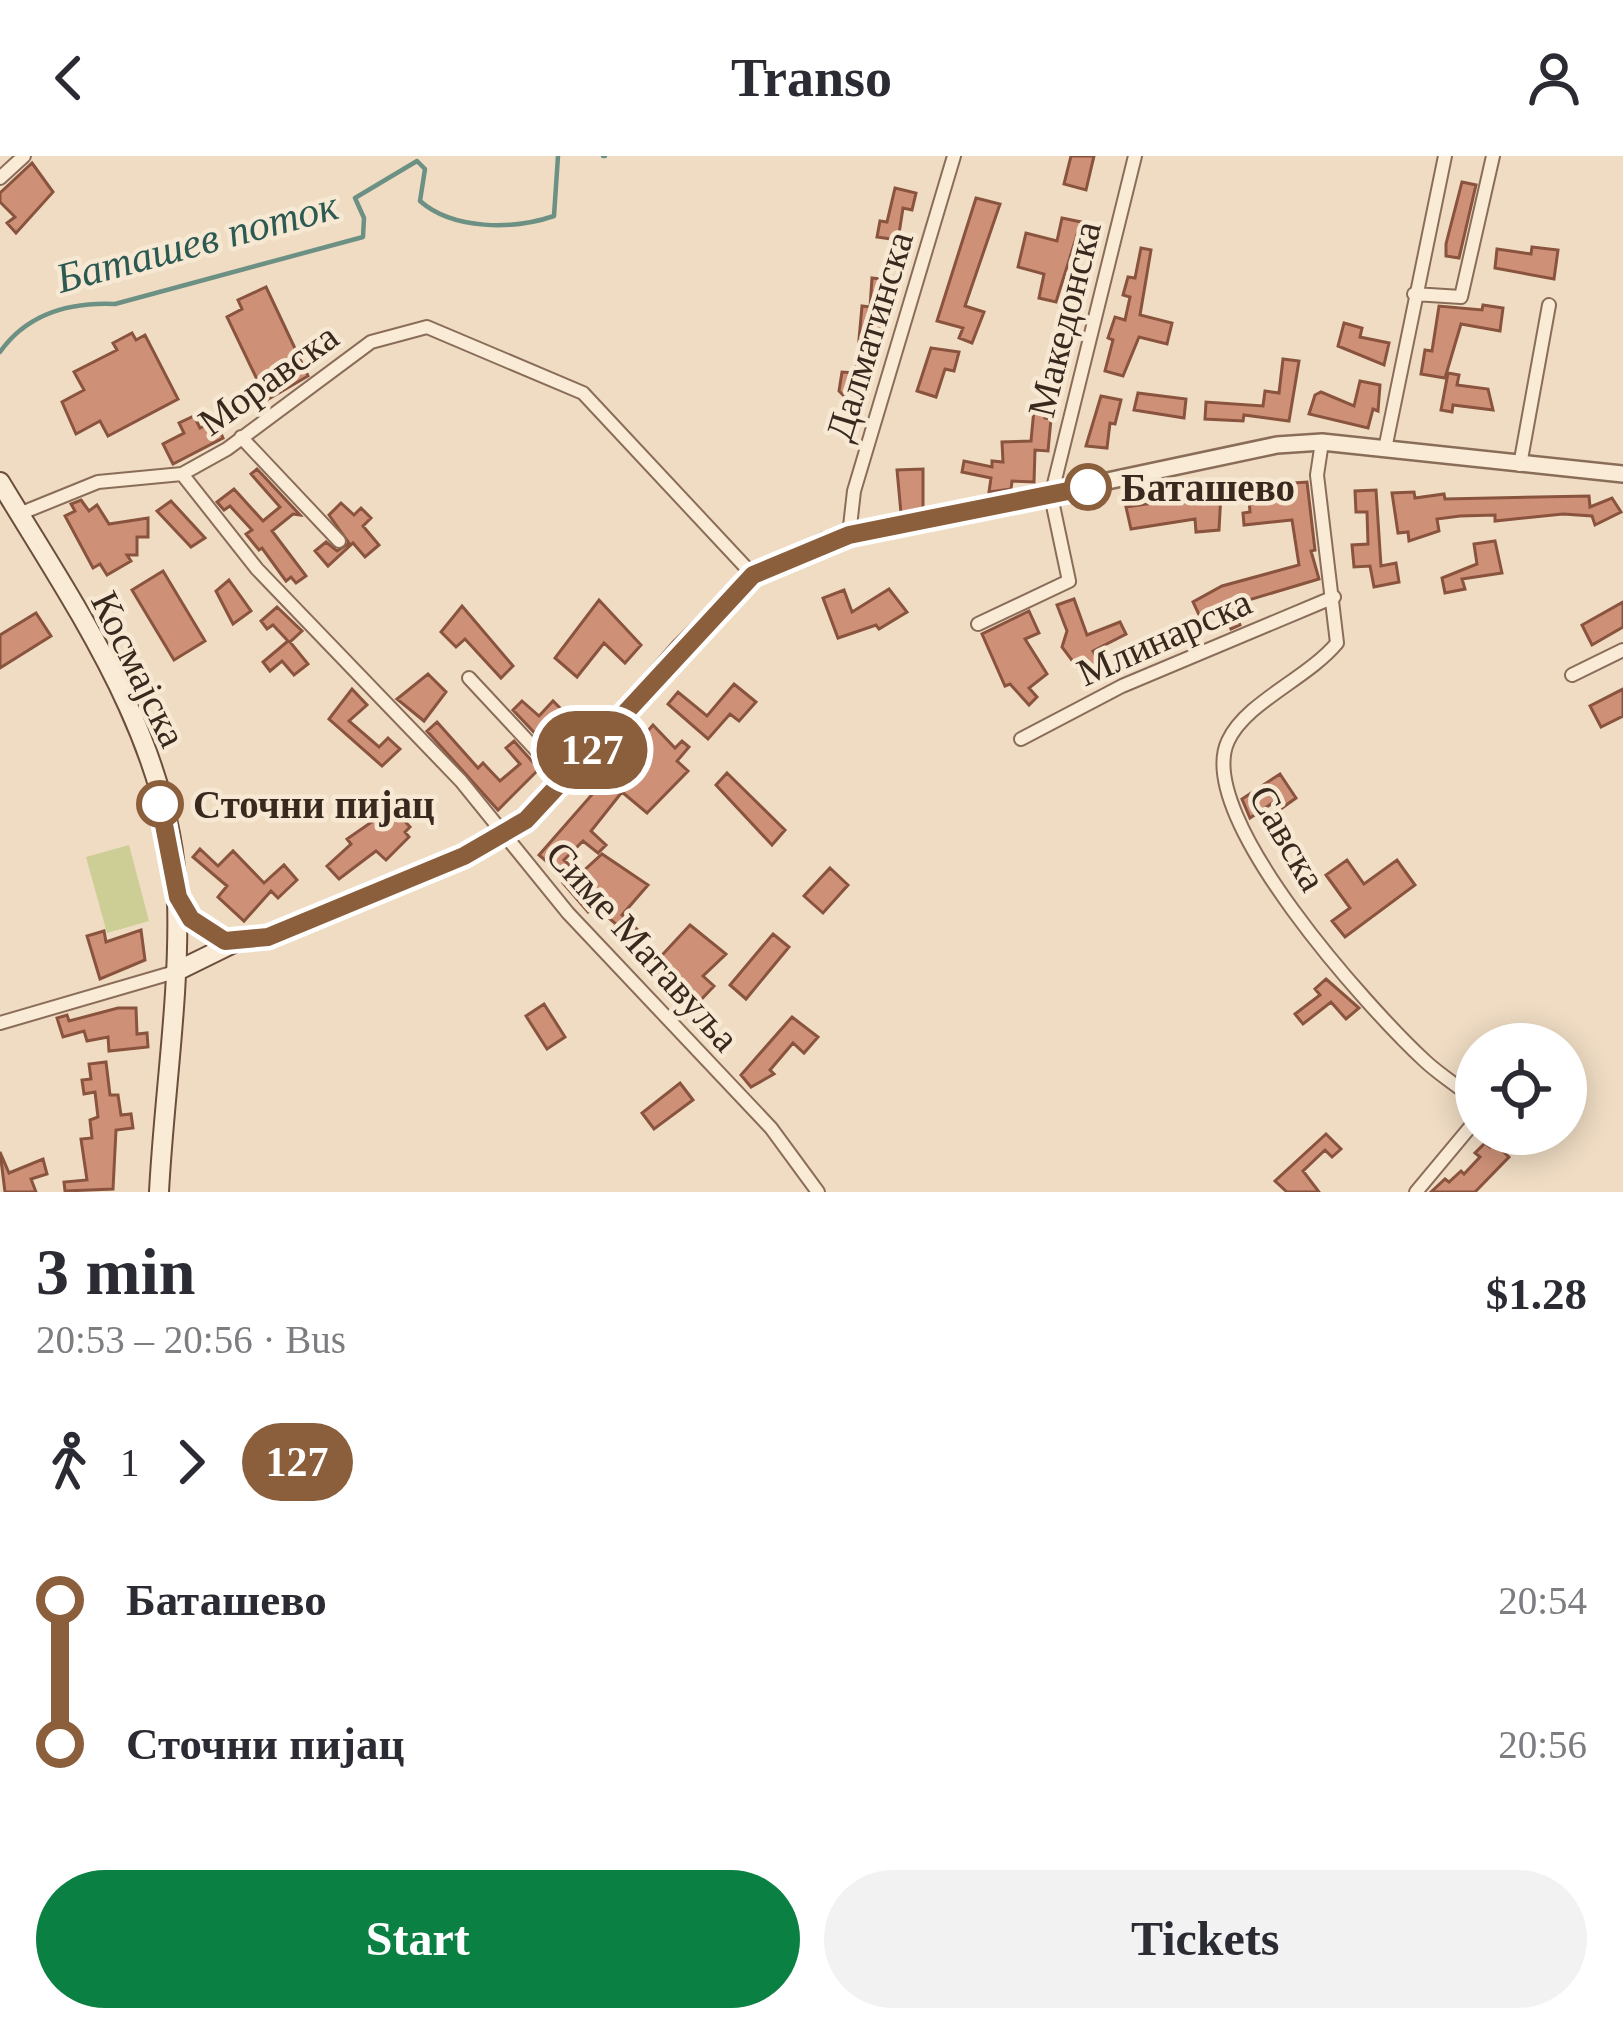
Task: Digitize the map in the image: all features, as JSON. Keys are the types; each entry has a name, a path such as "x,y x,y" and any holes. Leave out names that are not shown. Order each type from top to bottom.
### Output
{"main road":[{"name":"Космајска","path":"0,482 134,718 153,773 178,897 159,1192"},
{"path":"175,972 234,943"}],"street":[{"path":"0,178 24,156"},
{"name":"Далматинска","path":"849,535 854,490 954,156"},
{"name":"Македонска","path":"1051,496 1136,156"},
{"path":"1385,448 1445,156"},
{"path":"1414,294 1461,297 1492,156"},
{"path":"1520,465 1549,305"},
{"name":"Моравска","path":"20,514 98,482 182,474 371,342 427,327 583,393 753,575"},
{"path":"241,437 339,541"},
{"path":"178,897 201,928 234,943 268,937 504,836 566,782 680,647 753,575 849,535 1276,445 1322,442 1623,474"},
{"name":"Савска","path":"1322,442 1317,476 1337,643 1316,668 1254,711 1228,742 1223,770 1226,798 1292,908 1358,989 1425,1061 1455,1085"},
{"name":"Симе Матавуља","path":"182,474 257,569 461,781 568,913 771,1128 818,1192"},
{"path":"978,625 1069,580 1051,496"},
{"name":"Млинарска","path":"1021,739 1122,686 1334,597"},
{"path":"1572,675 1623,650"},
{"path":"469,678 566,782"},
{"path":"0,1024 175,972"},
{"path":"1416,1192 1455,1145"}],"green space":[{"path":"129,845 149,921 107,933 86,857"}],"building":[{"path":"1071,156 1094,156 1086,190 1064,184"},
{"path":"32,163 53,192 16,233 7,223 15,217 0,202 0,193"},
{"path":"1462,182 1476,185 1459,258 1446,256 1446,244"},
{"path":"895,188 916,193 912,210 903,208 898,240 877,237 880,221 887,222"},
{"path":"976,198 1000,204 965,306 984,312 972,343 959,338 963,328 937,321"},
{"path":"1062,218 1081,222 1056,302 1039,298 1044,274 1018,267 1026,233 1057,241"},
{"path":"1532,247 1558,250 1554,279 1495,268 1497,249 1531,254"},
{"path":"1141,248 1151,250 1140,315 1172,323 1167,344 1139,337 1123,376 1105,371 1113,340 1108,338 1115,317 1125,320 1130,297 1123,295 1128,277 1135,278"},
{"path":"872,278 890,280 878,358 869,357 864,394 844,396 839,391 842,372 856,373 862,306 870,307"},
{"path":"266,287 308,376 267,400 227,317 242,309 238,300"},
{"path":"1483,305 1503,308 1500,331 1461,324 1445,378 1421,374 1425,350 1432,351 1439,306 1482,310"},
{"path":"1344,323 1362,328 1360,337 1389,343 1384,365 1338,346"},
{"path":"132,333 136,340 145,335 178,399 108,436 100,421 76,434 62,402 84,390 74,372 117,350 113,343"},
{"path":"931,348 959,352 954,371 945,369 936,397 917,391"},
{"path":"1283,359 1299,361 1289,421 1244,415 1243,421 1205,419 1206,402 1263,406 1265,391 1279,393"},
{"path":"1448,373 1459,375 1457,385 1488,389 1493,410 1453,405 1452,412 1441,410"},
{"path":"1360,381 1380,385 1378,411 1373,409 1368,428 1309,414 1315,395 1321,392 1354,406"},
{"path":"1138,393 1186,399 1184,418 1134,410"},
{"path":"1101,396 1121,400 1115,424 1110,423 1107,448 1086,446"},
{"path":"1034,409 1046,410 1045,418 1051,419 1048,451 1035,450 1034,482 1012,481 1011,489 989,492 991,478 962,472 964,461 992,467 992,461 1003,462 1002,442 1031,441"},
{"path":"194,416 200,428 215,421 223,438 173,464 163,444 184,433 179,423"},
{"path":"257,469 300,515 293,514 272,531 306,576 296,583 291,577 286,581 259,550 246,534 252,530 230,506 224,510 217,502 234,489 263,521 280,507 251,474"},
{"path":"923,469 923,508 901,513 897,470"},
{"path":"1307,482 1315,550 1311,551 1319,579 1232,605 1240,625 1231,629 1223,609 1201,619 1193,602 1222,586 1299,565 1292,520 1244,525 1243,513 1250,512 1248,486"},
{"path":"1376,490 1381,566 1396,563 1399,582 1374,587 1370,566 1354,567 1352,545 1368,544 1367,512 1356,512 1355,491"},
{"path":"1414,492 1415,498 1444,494 1445,499 1589,496 1590,507 1612,498 1621,512 1595,525 1592,516 1563,514 1495,521 1495,515 1437,519 1439,531 1409,541 1408,532 1398,533 1392,493"},
{"path":"1221,493 1219,530 1196,532 1195,519 1131,529 1126,507"},
{"path":"81,500 89,511 97,505 109,524 148,518 148,537 137,537 137,555 127,555 131,561 107,575 100,564 93,568 65,516 75,511 71,504"},
{"path":"171,501 205,538 191,547 157,511"},
{"path":"341,503 354,515 361,508 371,518 363,526 379,545 365,557 353,543 328,566 315,551 326,542 337,551 349,543 329,515"},
{"path":"1495,541 1502,573 1462,579 1465,589 1445,593 1442,578 1477,564 1474,544"},
{"path":"163,571 205,641 174,660 132,590"},
{"path":"229,580 251,611 233,624 216,591"},
{"path":"889,589 907,612 879,629 876,625 838,638 823,598 844,590 852,612"},
{"path":"1074,599 1087,635 1120,622 1126,634 1093,651 1103,669 1086,679 1062,647 1067,631 1057,605"},
{"path":"599,600 641,645 625,663 604,643 577,677 555,658"},
{"path":"1623,602 1623,627 1592,645 1582,625"},
{"path":"462,606 513,666 501,678 465,639 456,647 441,632"},
{"path":"277,607 302,631 290,642 308,664 294,675 282,661 270,671 263,662 288,641 273,625 267,629 261,621"},
{"path":"1029,611 1039,633 1025,639 1047,674 1029,688 1037,697 1029,705 1010,684 1005,686 982,634"},
{"path":"36,613 51,636 0,668 0,635"},
{"path":"428,674 446,692 424,721 397,699"},
{"path":"734,684 756,702 739,721 730,714 708,739 668,704 678,692 707,716"},
{"path":"352,689 367,705 349,721 379,747 388,738 400,749 382,766 329,719"},
{"path":"1623,689 1623,716 1601,727 1590,706"},
{"path":"522,701 539,716 553,701 566,714 552,729 558,734 547,746 513,710"},
{"path":"437,722 478,768 483,763 500,781 520,764 506,748 514,741 539,769 498,810 427,731"},
{"path":"653,725 675,748 682,741 689,747 677,761 688,771 647,813 622,792 591,831 606,845 598,853 583,841 564,860 579,875 602,854 648,885 622,915 640,932 629,944 612,928 616,924 595,906 588,912 563,883 568,879 539,855"},
{"path":"727,773 785,830 772,845 716,785"},
{"path":"1280,774 1296,798 1282,808 1277,800 1250,818 1242,799"},
{"path":"382,796 410,827 405,832 409,837 386,860 376,851 339,879 327,866 351,844 347,839 376,819 371,807"},
{"path":"200,849 218,866 233,851 264,883 284,865 297,880 278,898 271,891 244,921 218,897 227,886 193,857"},
{"path":"1347,860 1364,884 1397,860 1415,885 1345,937 1332,921 1350,908 1326,875"},
{"path":"830,868 848,885 823,913 804,896"},
{"path":"690,925 726,954 703,976 714,986 696,1005 650,968"},
{"path":"141,930 145,960 100,979 87,936 104,931 106,942"},
{"path":"773,934 789,947 746,999 730,985"},
{"path":"1326,979 1359,1008 1346,1019 1331,1002 1303,1024 1295,1014 1320,995 1315,989"},
{"path":"544,1004 565,1037 547,1049 526,1016"},
{"path":"136,1008 137,1034 147,1033 148,1047 109,1051 108,1037 87,1041 84,1031 63,1037 57,1018 67,1015 69,1021"},
{"path":"792,1017 818,1037 804,1053 793,1043 770,1070 774,1074 751,1087 741,1075"},
{"path":"106,1062 110,1095 118,1095 121,1115 131,1114 133,1128 116,1130 113,1189 65,1191 64,1182 87,1180 81,1139 92,1138 90,1120 98,1117 95,1092 84,1094 82,1080 91,1079 89,1064"},
{"path":"680,1083 693,1100 654,1129 642,1113"},
{"path":"1326,1134 1341,1149 1332,1157 1325,1150 1303,1171 1319,1192 1287,1192 1275,1181"},
{"path":"0,1152 9,1173 43,1159 47,1174 31,1179 36,1192 5,1192"},
{"path":"1480,1157 1509,1157 1475,1192 1431,1192 1445,1179 1449,1182 1461,1171 1464,1174"}],"waterway":[{"name":"Баташев поток","path":"0,352 23,328 50,313 81,305 115,304 363,237 364,218 355,198 417,161 425,169 420,201 449,218 502,225 554,216 558,156"}],"bus line":[{"name":"127","path":"160,804 178,897 191,919 225,941 268,937 464,856 526,820 548,801 680,647 753,575 825,541 1088,487"}],"place":[{"name":"Баташево","path":"1088,487"},
{"name":"Сточни пијац","path":"160,804"}]}
